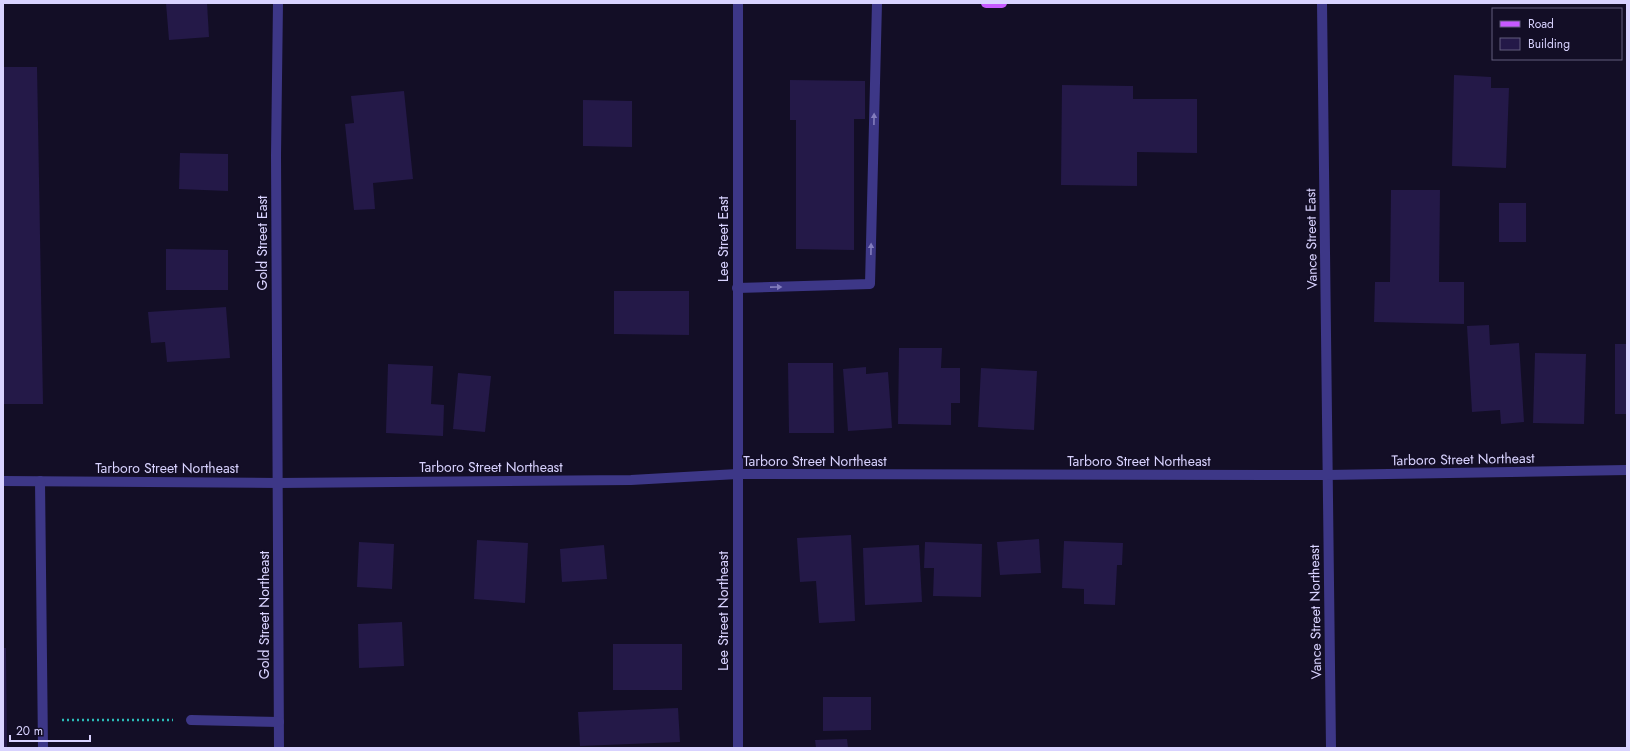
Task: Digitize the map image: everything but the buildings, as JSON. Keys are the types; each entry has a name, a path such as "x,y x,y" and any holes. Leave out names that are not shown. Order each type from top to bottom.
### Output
{"main road":[{"path":"986,3 1002,3"}],"street":[{"name":"Gold Street East","path":"278,3 276,155 278,483"},
{"name":"Lee Street East","path":"737,474 738,3"},
{"path":"737,288 870,284 877,3"},
{"name":"Vance Street East","path":"1322,3 1327,475"},
{"name":"Tarboro Street Northeast","path":"3,481 278,483 631,480 737,474 1327,475 1627,470"},
{"name":"Lee Street Northeast","path":"737,474 738,748"},
{"name":"Vance Street Northeast","path":"1327,475 1331,748"},
{"path":"40,481 43,748"},
{"name":"Gold Street Northeast","path":"278,483 279,748"},
{"path":"191,720 279,722"}],"path":[{"path":"43,720 191,720"}]}
